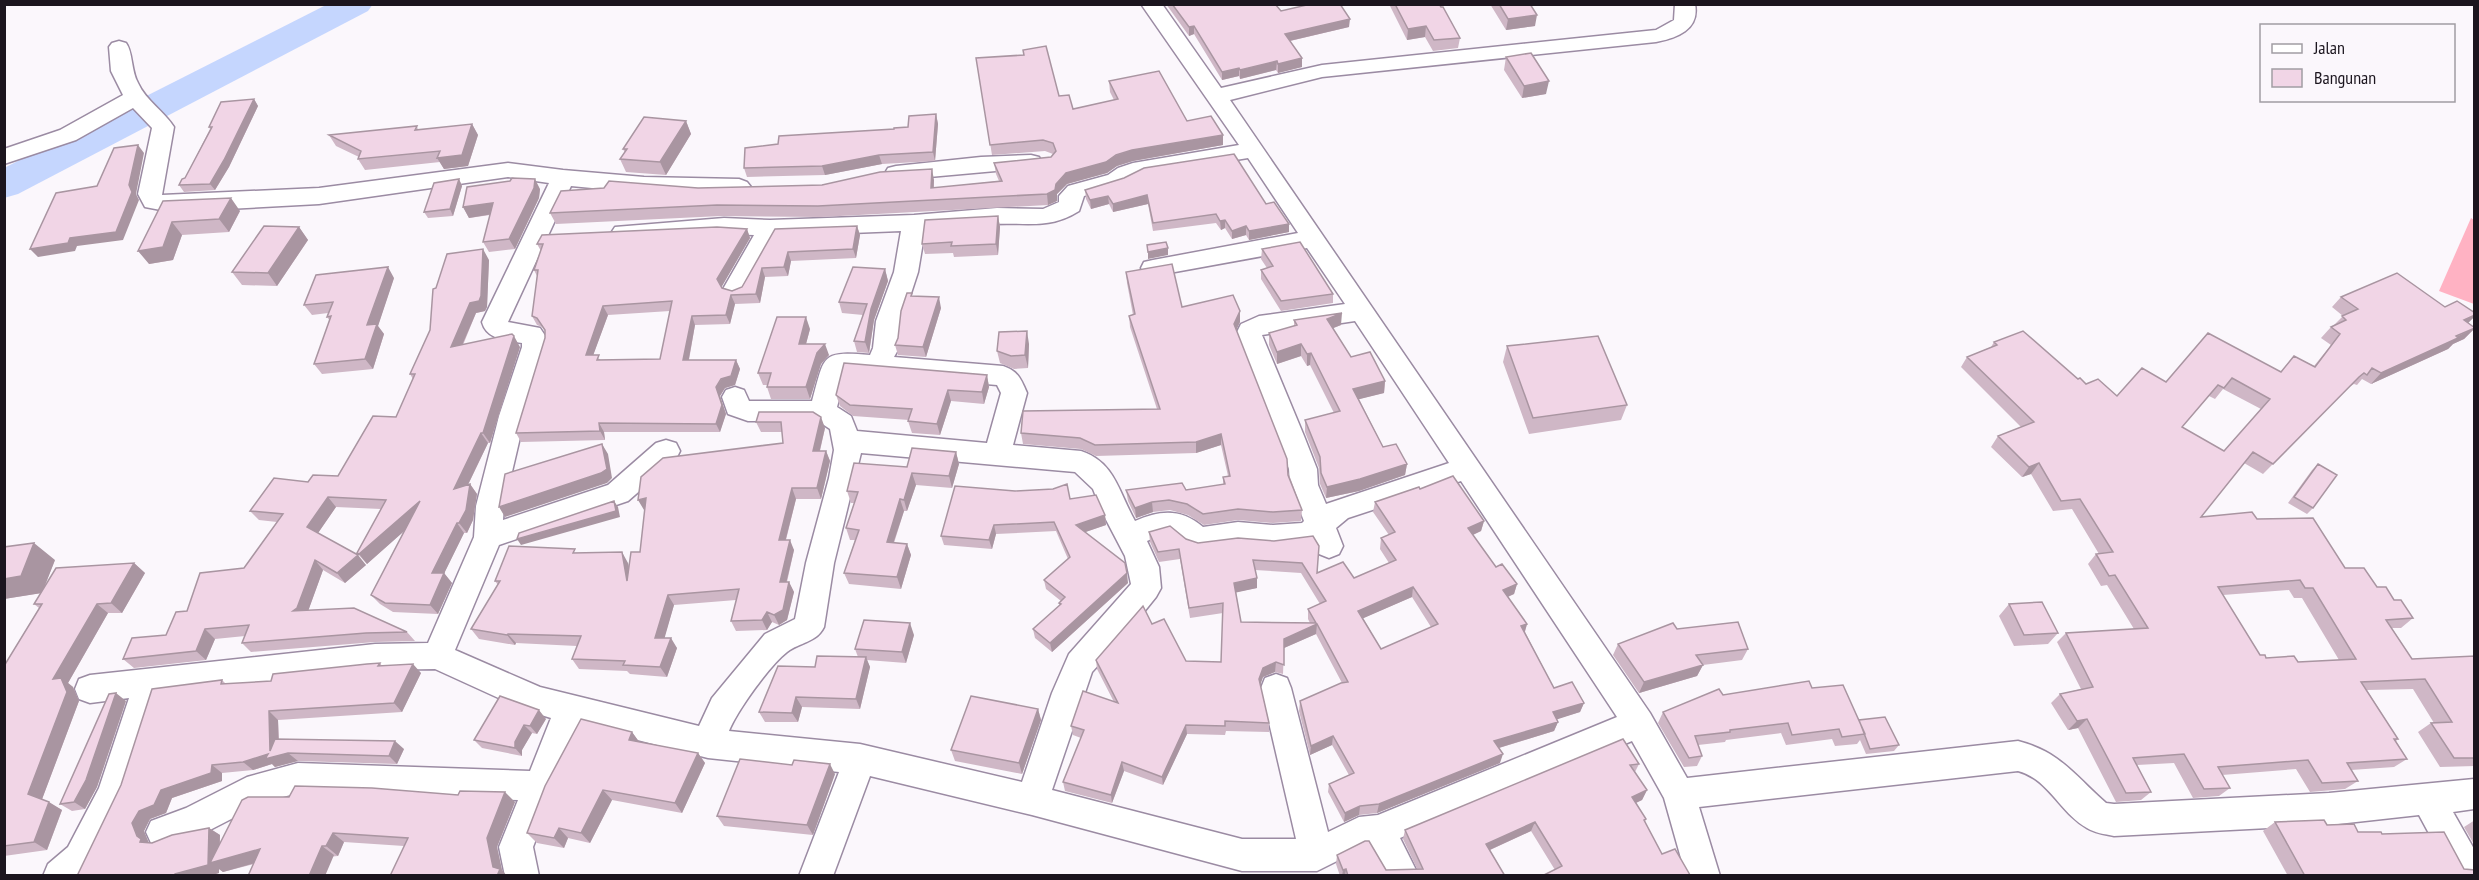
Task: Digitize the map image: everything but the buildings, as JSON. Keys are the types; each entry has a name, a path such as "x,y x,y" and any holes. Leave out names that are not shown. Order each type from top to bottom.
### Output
{"street":[{"path":"1151,4 1254,150 1639,723 1679,794 1702,876"},
{"path":"1216,96 1322,71 1669,34 1682,26 1687,18 1685,4"},
{"path":"119,47 121,72 136,100 163,127 151,183 150,194 153,202 171,204 320,196 508,170 644,186 758,186"},
{"path":"4,157 68,135 136,100"},
{"path":"599,234 724,226 770,228 997,216 1036,217 1057,214 1071,205 1071,196 1076,191 1116,180 1125,173 1141,168 1254,150"},
{"path":"875,174 1044,160"},
{"path":"437,657 488,537 492,494 512,416 535,346 535,340 531,335 501,330 495,322 535,234 560,187 559,181 563,178"},
{"path":"878,366 886,348 889,321 906,272 914,222"},
{"path":"735,289 770,228"},
{"path":"535,234 565,235"},
{"path":"1153,268 1312,238"},
{"path":"1325,536 1304,485 1303,469 1291,436 1249,334 1250,330 1259,326 1361,311"},
{"path":"823,411 834,368 839,362 1003,376 1009,381 1014,393 997,455"},
{"path":"708,743 723,708 776,643 809,627 820,563 843,478 848,450 842,423 823,411 748,411 737,407 735,397"},
{"path":"846,441 1081,462 1097,474 1105,485 1128,537 1145,567 1146,588 1080,663 1067,693 1032,800"},
{"path":"488,537 618,493 628,486 648,463 666,451"},
{"path":"1325,536 1338,510 1466,468"},
{"path":"1128,537 1164,522 1182,524 1198,539 1238,534 1325,536"},
{"path":"90,689 375,657 437,657 536,700 708,743 860,759 1032,800 1242,855 1317,855 1359,833 1378,831 1639,723"},
{"path":"60,876 80,859 114,792 148,684"},
{"path":"1276,688 1317,855"},
{"path":"522,876 516,847 570,708"},
{"path":"1679,794 2018,756 2031,759 2043,766 2061,779 2090,810 2101,818 2114,820 2330,809 2475,794"},
{"path":"816,876 860,759"},
{"path":"163,832 194,820 251,791 298,778 539,786"},
{"path":"2428,799 2471,876"},
{"path":"1378,831 1402,876"}],"shaded area":[{"path":"2471,218 2474,220 2474,304 2439,291"}],"waterway":[{"path":"4,185 356,4"}]}
